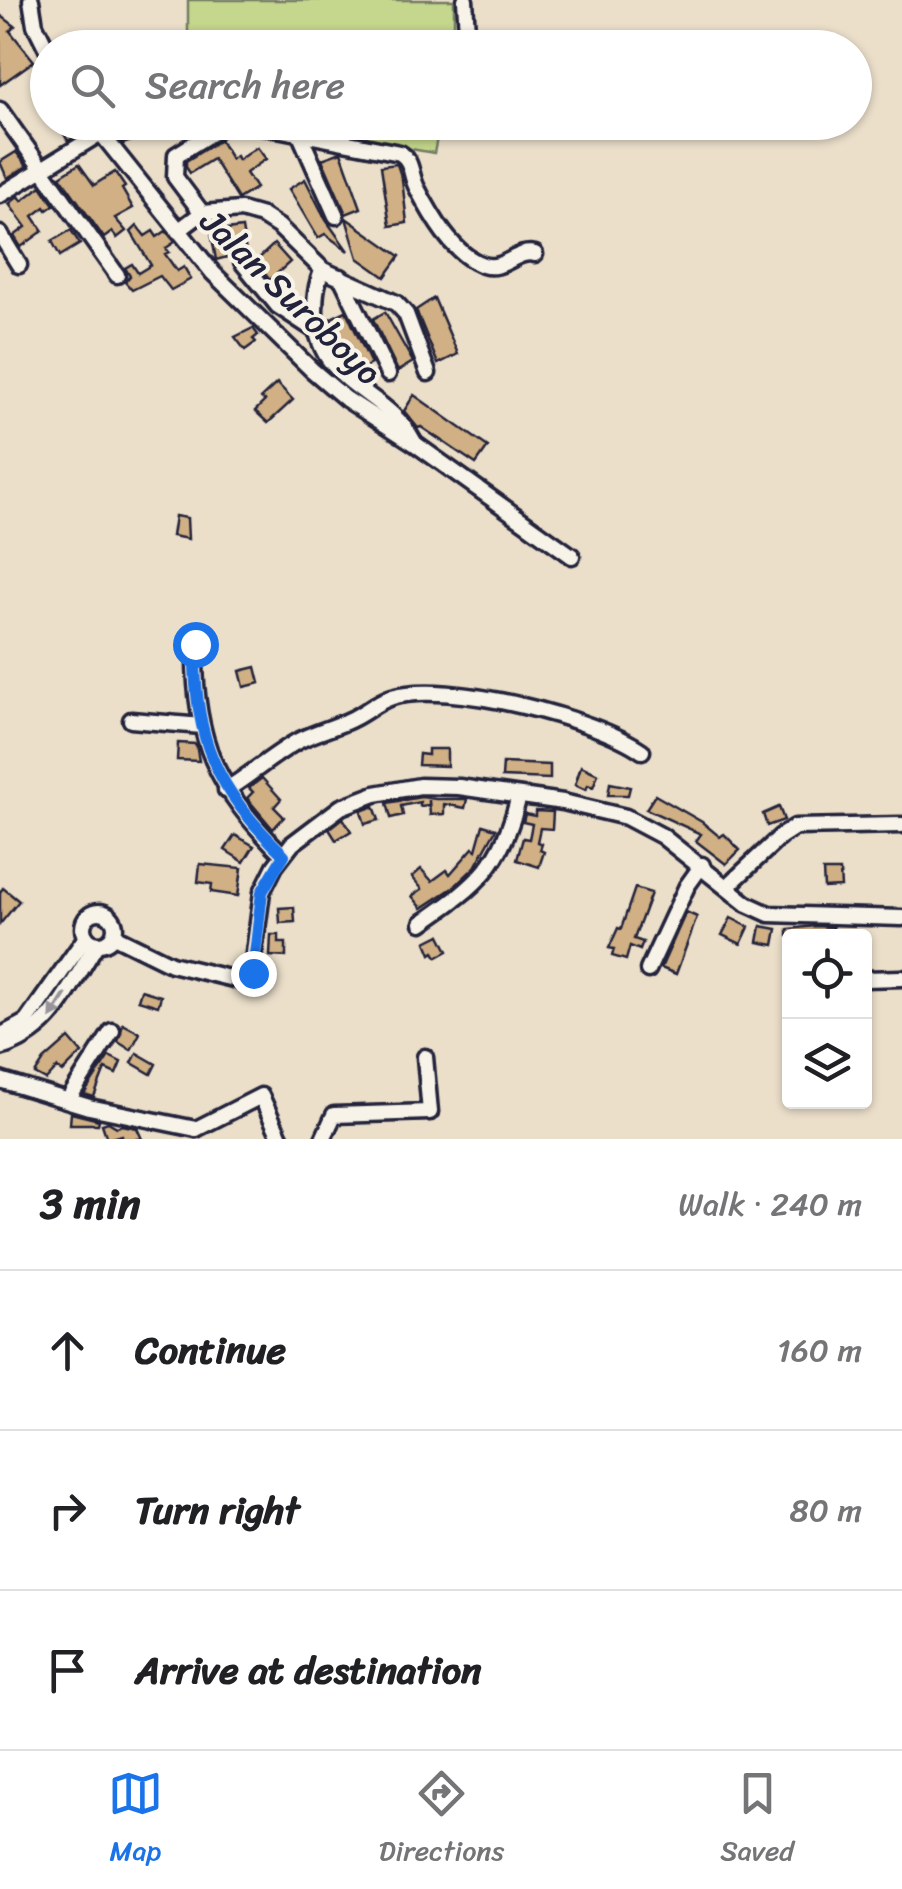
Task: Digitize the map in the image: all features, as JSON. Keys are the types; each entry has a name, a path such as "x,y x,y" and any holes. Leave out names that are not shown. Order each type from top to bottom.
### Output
{"street":[{"path":"31,0 38,30"},
{"path":"465,0 467,30"},
{"path":"0,110 117,275"},
{"path":"0,195 41,171 81,140"},
{"name":"Jalan Suroboyo","path":"106,140 213,272 312,370 346,399 572,556"},
{"path":"199,140 176,155 175,177 202,212"},
{"path":"302,140 336,216"},
{"path":"325,140 406,156 417,189 455,248 485,266 499,266 523,252 536,254"},
{"path":"178,231 202,212 241,210 262,216 279,227 323,270 386,297 406,314 428,373"},
{"path":"0,234 19,265"},
{"path":"242,262 278,306 316,331"},
{"path":"323,270 318,279 316,331 328,361 398,418 414,443"},
{"path":"341,277 388,374"},
{"path":"195,644 194,681 202,726 226,790 250,822 284,855"},
{"path":"226,790 294,743 350,720 373,704 396,695 436,693 518,704 612,734 642,751"},
{"path":"131,720 202,726"},
{"path":"114,936 171,964 250,982 262,892 284,855 312,827 342,807 399,788 440,786 519,796 626,817 662,836 746,904 769,914 902,918"},
{"path":"422,922 458,898 490,868 504,844 519,796"},
{"path":"728,886 780,836 795,827 902,825"},
{"path":"648,970 687,886 702,865"},
{"path":"102,912 114,920 114,936 106,943 91,941 83,927 87,917 102,912"},
{"path":"0,1036 26,1022 91,941"},
{"path":"0,1048 34,1034 49,1020 91,941"},
{"path":"872,979 902,978"},
{"path":"68,1100 112,1031"},
{"path":"322,1139 334,1115 430,1112 425,1057"},
{"path":"0,1080 198,1134 261,1096 280,1139"}],"green space":[{"path":"188,0 454,0 454,30 188,30"},
{"path":"360,140 437,140 434,153"}],"building":[{"path":"0,15 15,26 10,31 30,56 30,64 0,85"},
{"path":"220,140 231,159 236,156 238,160 257,147 266,159 246,173 256,188 238,199 213,159 190,173 186,167 186,161"},
{"path":"16,152 27,166 7,178 0,162"},
{"path":"341,152 361,208 346,214 322,159"},
{"path":"79,164 94,185 115,172 125,187 122,189 133,208 115,218 126,231 117,238 112,232 104,238 60,176"},
{"path":"397,164 407,223 390,226 381,166"},
{"path":"305,179 348,251 325,234 318,238 289,189"},
{"path":"41,186 54,205 33,216 43,231 21,247 14,236 26,227 9,204 19,196 22,201"},
{"path":"346,218 400,256 385,277 358,258"},
{"path":"137,226 145,236 153,231 157,237 166,231 175,242 166,248 169,252 165,254 177,271 184,267 191,279 171,290 160,276 132,290 125,282 130,276 125,268 132,264 138,273 151,265 131,232"},
{"path":"242,228 246,252 216,260 211,232"},
{"path":"71,230 80,244 60,256 52,241"},
{"path":"274,244 290,262 270,280 255,262"},
{"path":"434,298 458,354 438,364 416,310"},
{"path":"346,311 371,364 357,371 331,318"},
{"path":"385,312 413,362 398,371 373,319"},
{"path":"253,328 258,335 253,339 256,342 245,350 235,337"},
{"path":"277,383 293,400 268,423 255,411 265,401 261,398"},
{"path":"414,395 488,447 476,464 418,428 404,411"},
{"path":"175,516 187,518 188,539 172,536"},
{"path":"256,667 260,683 244,687 240,671"},
{"path":"178,743 196,744 199,761 177,760"},
{"path":"428,749 447,749 447,766 418,765 419,754 428,755"},
{"path":"503,763 550,765 550,779 502,777"},
{"path":"581,766 598,774 593,787 588,785 586,790 575,785"},
{"path":"262,778 281,799 274,807 284,817 273,829 247,798 253,792 249,788"},
{"path":"610,783 630,787 628,795 608,795"},
{"path":"655,795 720,837 724,834 740,850 726,864 696,841 701,834 646,809"},
{"path":"421,797 467,799 465,808 444,804 444,814 430,815 429,800 429,805 420,806 420,802 401,806 403,815 391,818 387,803"},
{"path":"374,806 379,820 365,824 361,811"},
{"path":"779,807 784,820 767,826 763,814"},
{"path":"536,811 553,812 552,829 540,828 537,842 544,852 539,867 517,860 532,824 523,822 525,814 535,816"},
{"path":"343,818 351,831 336,840 329,829"},
{"path":"483,825 496,829 475,867 422,908 412,896 422,889 412,877 421,869 432,881 447,870 450,874 473,848 476,850"},
{"path":"235,835 254,846 244,862 225,850"},
{"path":"200,864 242,868 238,896 211,892 212,884 198,882"},
{"path":"823,871 840,871 841,887 824,888"},
{"path":"3,888 19,901 0,924 0,892"},
{"path":"635,888 651,893 634,939 643,942 640,950 630,946 626,960 612,956 614,949 609,948 618,928 621,929"},
{"path":"294,907 295,922 280,923 279,908"},
{"path":"686,912 697,917 676,974 661,968"},
{"path":"731,918 749,927 741,944 722,935"},
{"path":"761,926 777,929 774,945 758,942"},
{"path":"815,926 833,929 788,929"},
{"path":"271,935 279,935 279,943 286,943 286,957 270,956"},
{"path":"440,935 448,951 437,957 434,952 431,954 426,942"},
{"path":"141,990 161,996 158,1006 138,1000"},
{"path":"123,1024 140,1033 131,1050 118,1042"},
{"path":"69,1038 82,1053 63,1072 57,1068 46,1080 35,1074 44,1060"},
{"path":"137,1053 156,1064 151,1074 132,1063"},
{"path":"109,1056 121,1062 116,1074 105,1069 94,1097 84,1094"},
{"path":"71,1113 99,1120 98,1124 70,1124"},
{"path":"108,1122 117,1127 137,1128 142,1139 123,1139 122,1135 107,1139 102,1124"}],"route":[{"path":"195,644 198,710 215,766 226,790 250,822 284,855 262,892 253,973"}]}
